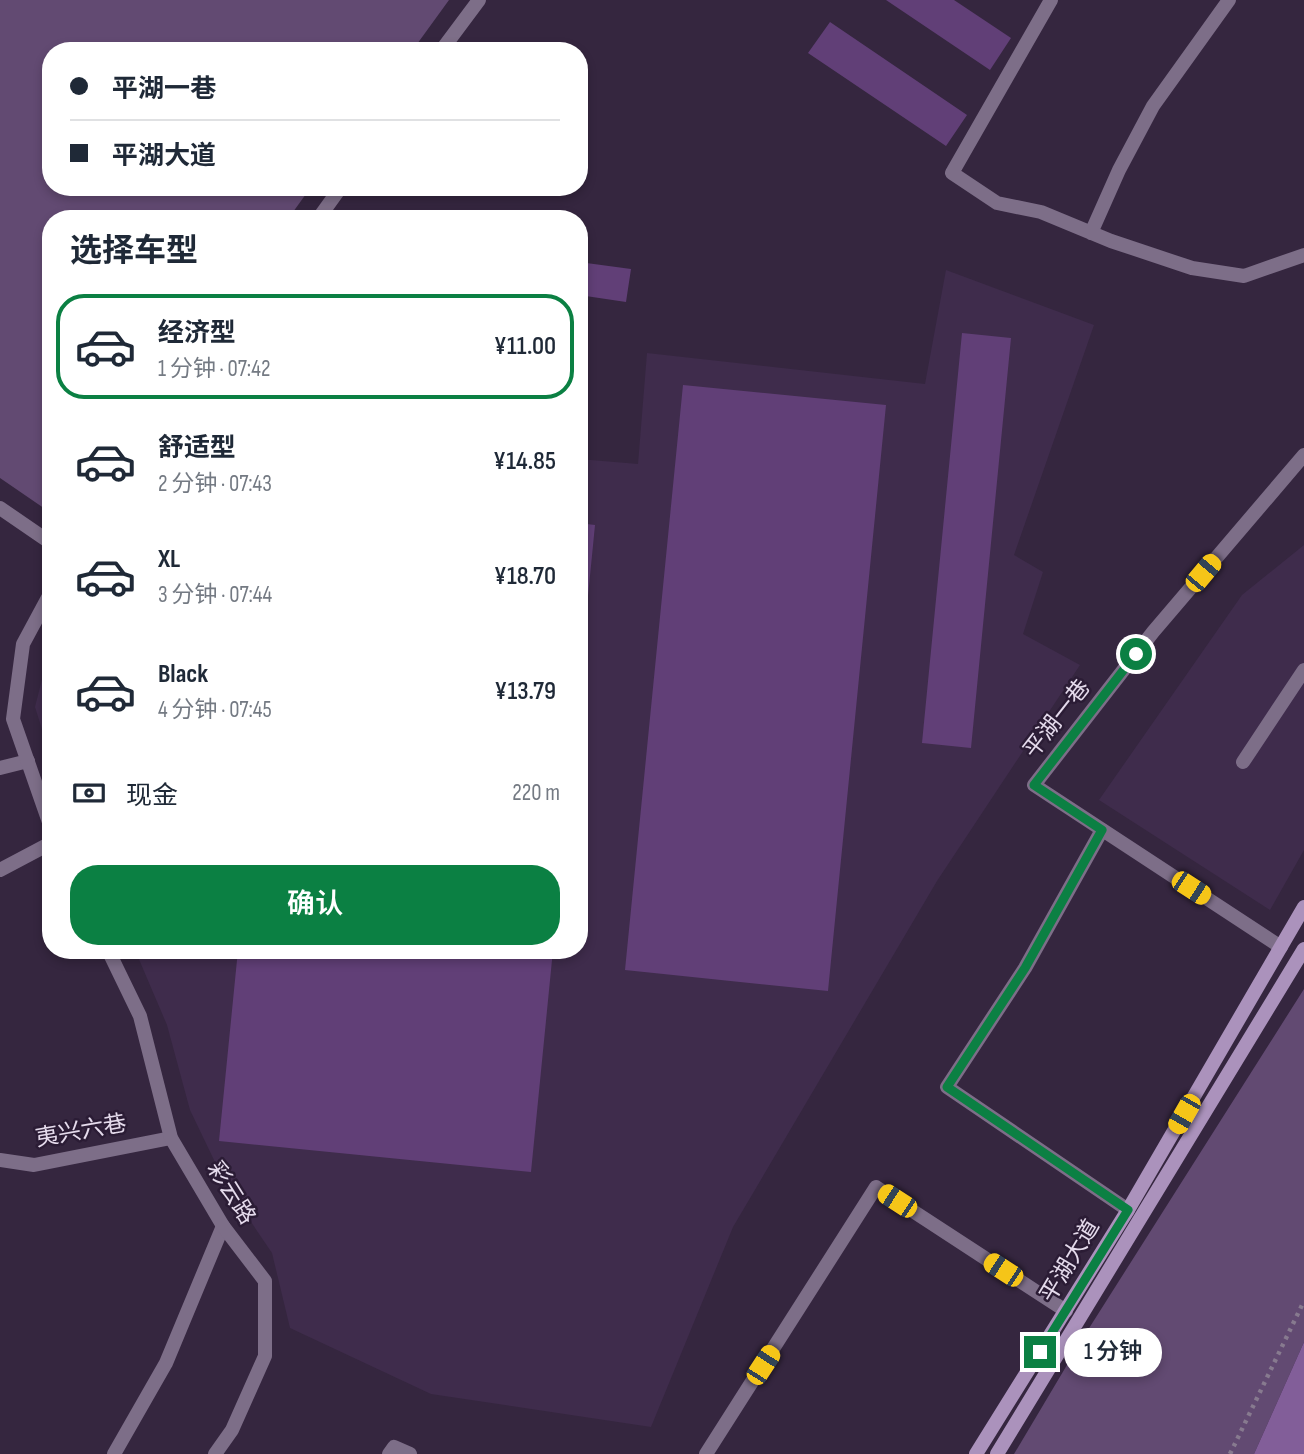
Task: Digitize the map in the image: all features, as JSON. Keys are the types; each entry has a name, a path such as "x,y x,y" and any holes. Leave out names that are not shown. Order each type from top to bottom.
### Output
{"main road":[{"name":"平湖大道","path":"976,1454 1128,1210 1304,907"},
{"name":"平湖大道","path":"996,1454 1304,949"}],"street":[{"path":"448,42 478,0"},
{"path":"1051,0 952,173 997,203 1041,212 1091,233 1192,268 1244,276 1304,255"},
{"path":"1091,233 1119,170 1153,106 1229,0"},
{"name":"平湖一巷","path":"1281,947 1034,785 1153,632 1304,454"},
{"path":"0,508 42,537"},
{"path":"42,609 23,644 13,719 42,802"},
{"path":"1243,762 1304,670"},
{"path":"0,768 28,761"},
{"path":"1102,830 1025,968 947,1087 1128,1210"},
{"path":"0,870 42,848"},
{"name":"彩云路","path":"112,959 140,1016 171,1138 223,1226 265,1281 265,1356 232,1430 215,1454"},
{"name":"夷兴六巷","path":"0,1160 34,1165 171,1138"},
{"path":"706,1454 876,1187 1066,1311"},
{"path":"114,1454 166,1363 223,1226"},
{"path":"388,1454 394,1447 410,1454"}],"path":[{"path":"1230,1454 1304,1301"}],"shaded area":[{"path":"0,0 449,0 419,42 42,42 42,196 305,196 294,210 42,210 42,507 0,478"},
{"path":"946,270 1094,325 1014,555 1043,572 1023,634 1080,665 937,881 733,1227 651,1427 431,1394 290,1328 272,1253 226,1185 190,1110 167,1025 139,959 588,959 588,460 638,464 647,353 925,384"},
{"path":"1304,545 1304,850 1270,910 1099,800 1242,595"},
{"path":"42,679 42,729 35,707"},
{"path":"1304,989 1304,1342 1254,1454 1014,1454 1086,1333"},
{"path":"1304,1342 1304,1454 1254,1454"}],"building":[{"path":"886,0 954,0 1011,38 990,70"},
{"path":"830,22 967,115 946,146 808,53"},
{"path":"588,263 631,269 626,302 588,296"},
{"path":"962,333 1011,338 971,748 922,743"},
{"path":"683,385 886,405 828,991 625,970"},
{"path":"588,524 595,525 588,596"},
{"path":"237,959 552,959 531,1172 219,1141"}],"route":[{"path":"1040,1352 1128,1210 947,1087 1025,968 1102,830 1034,785 1136,654"}]}
